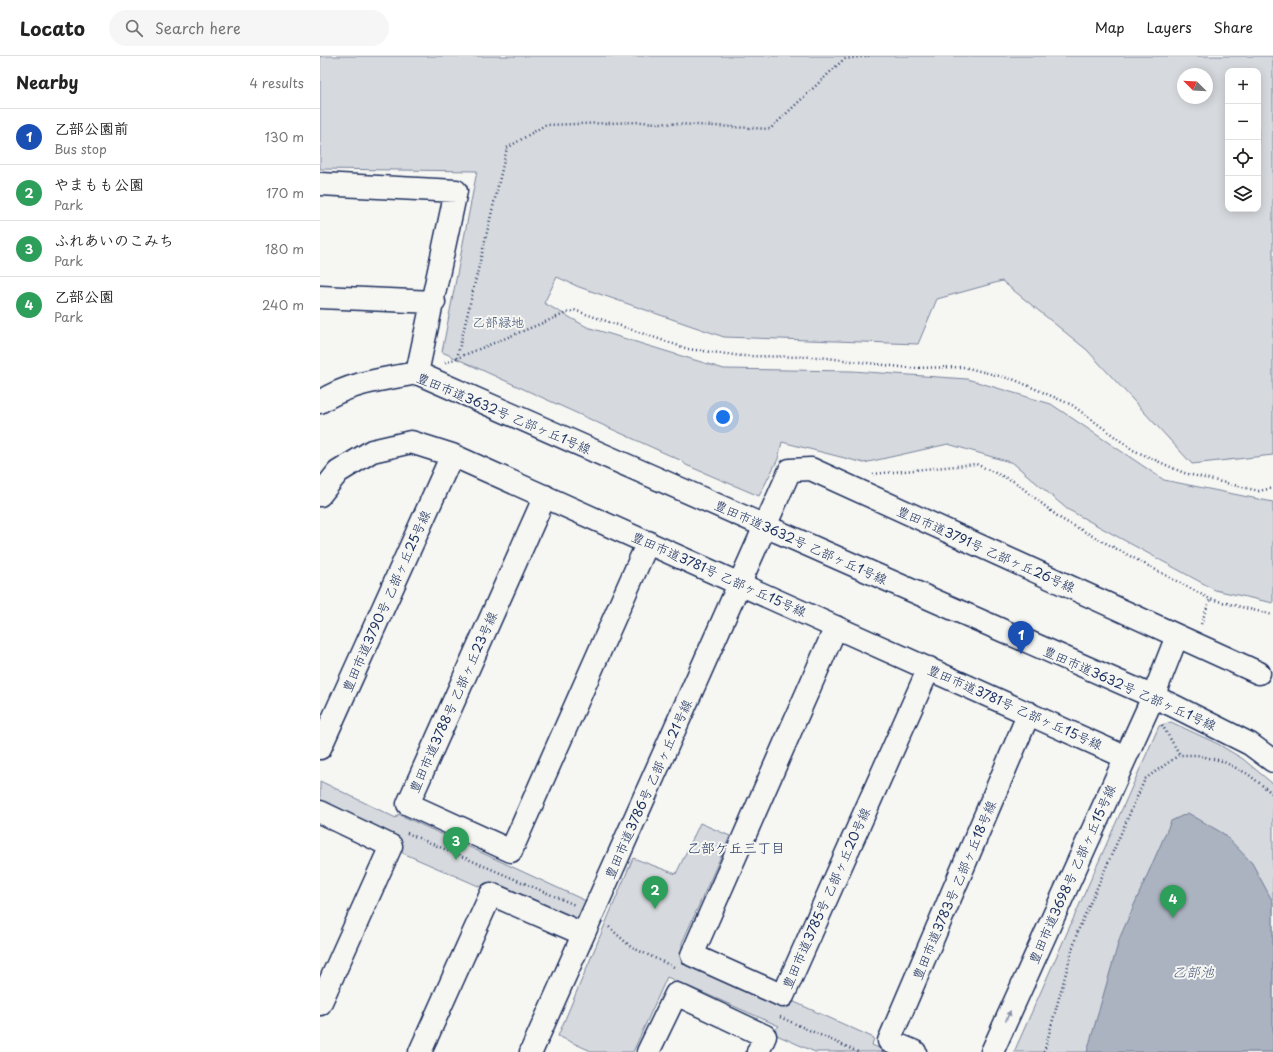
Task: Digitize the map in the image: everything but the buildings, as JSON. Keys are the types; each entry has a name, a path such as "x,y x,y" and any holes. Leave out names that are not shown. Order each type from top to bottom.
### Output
{"street":[{"path":"320,184 456,191 434,302 417,373"},
{"path":"320,297 434,302"},
{"name":"豊田市道3632号 乙部ヶ丘1号線","path":"320,402 334,393 379,380 417,373 1152,697 1250,744 1273,761"},
{"name":"豊田市道3781号 乙部ヶ丘15号線","path":"320,495 338,472 372,450 411,442 452,455 1126,757"},
{"name":"豊田市道3790号 乙部ヶ丘25号線","path":"320,748 452,455"},
{"name":"豊田市道3791号 乙部ヶ丘26号線","path":"765,526 790,470 811,469 1185,639"},
{"name":"豊田市道3788号 乙部ヶ丘23号線","path":"511,851 408,804 545,496"},
{"name":"豊田市道3786号 乙部ヶ丘21号線","path":"531,1052 765,526"},
{"path":"511,851 648,542"},
{"name":"豊田市道3785号 乙部ヶ丘20号線","path":"836,627 692,954 783,996 929,668"},
{"path":"1152,697 1185,639 1259,673"},
{"name":"豊田市道3698号 乙部ヶ丘15号線","path":"992,1052 1152,697"},
{"name":"豊田市道3783号 乙部ヶ丘18号線","path":"915,1052 890,1041 1029,714"},
{"path":"320,812 391,846 320,1004"},
{"path":"420,1052 491,894 583,934"},
{"path":"648,1052 676,994 765,1036 758,1052"}],"path":[{"path":"456,358 507,148 545,125 641,122 770,129 844,59 869,56"},
{"path":"444,364 574,310 688,349 742,356 819,357 909,368 964,367 1015,380 1072,405 1133,450 1184,473 1259,491 1273,488"},
{"path":"870,474 976,464 1015,482 1060,519 1210,599 1273,615"},
{"path":"1185,639 1210,599"},
{"path":"1161,723 1180,755"},
{"path":"1044,1052 1077,933 1145,779 1180,755 1197,755 1222,761 1248,774 1273,794"},
{"path":"404,832 593,913 631,947 679,969"},
{"path":"491,894 511,851"}],"green space":[{"name":"乙部緑地","path":"320,56 1273,56 1273,455 1192,464 1087,350 1002,281 937,299 918,344 724,337 579,287 557,277 544,303 587,327 724,369 852,371 967,379 1051,404 1164,480 1273,502 1273,603 1215,590 1067,509 1013,463 948,444 864,463 782,442 778,459 759,496 686,465 682,461 442,352 477,171 320,169"},
{"path":"1171,722 1218,744 1243,759 1273,784 1273,1052 1014,1052 1159,726"},
{"path":"320,781 396,818 398,814 586,901 576,922 483,888 398,851 402,843 320,806"},
{"path":"700,823 730,836 682,943 682,956 790,1000 874,1038 872,1045 888,1052 815,1052 772,1033 779,1026 667,977 633,1052 593,1052 558,1036 633,858 676,874"}],"water":[{"name":"乙部池","path":"1188,813 1224,834 1252,863 1273,902 1273,1052 1087,1052 1120,937 1171,821"}],"place":[{"name":"乙部公園前","path":"1021,654"},
{"name":"ふれあいのこみち","path":"456,860"},
{"name":"やまもも公園","path":"655,909"},
{"name":"乙部公園","path":"1173,918"}],"district":[{"name":"乙部ケ丘三丁目","path":"736,848"}]}
